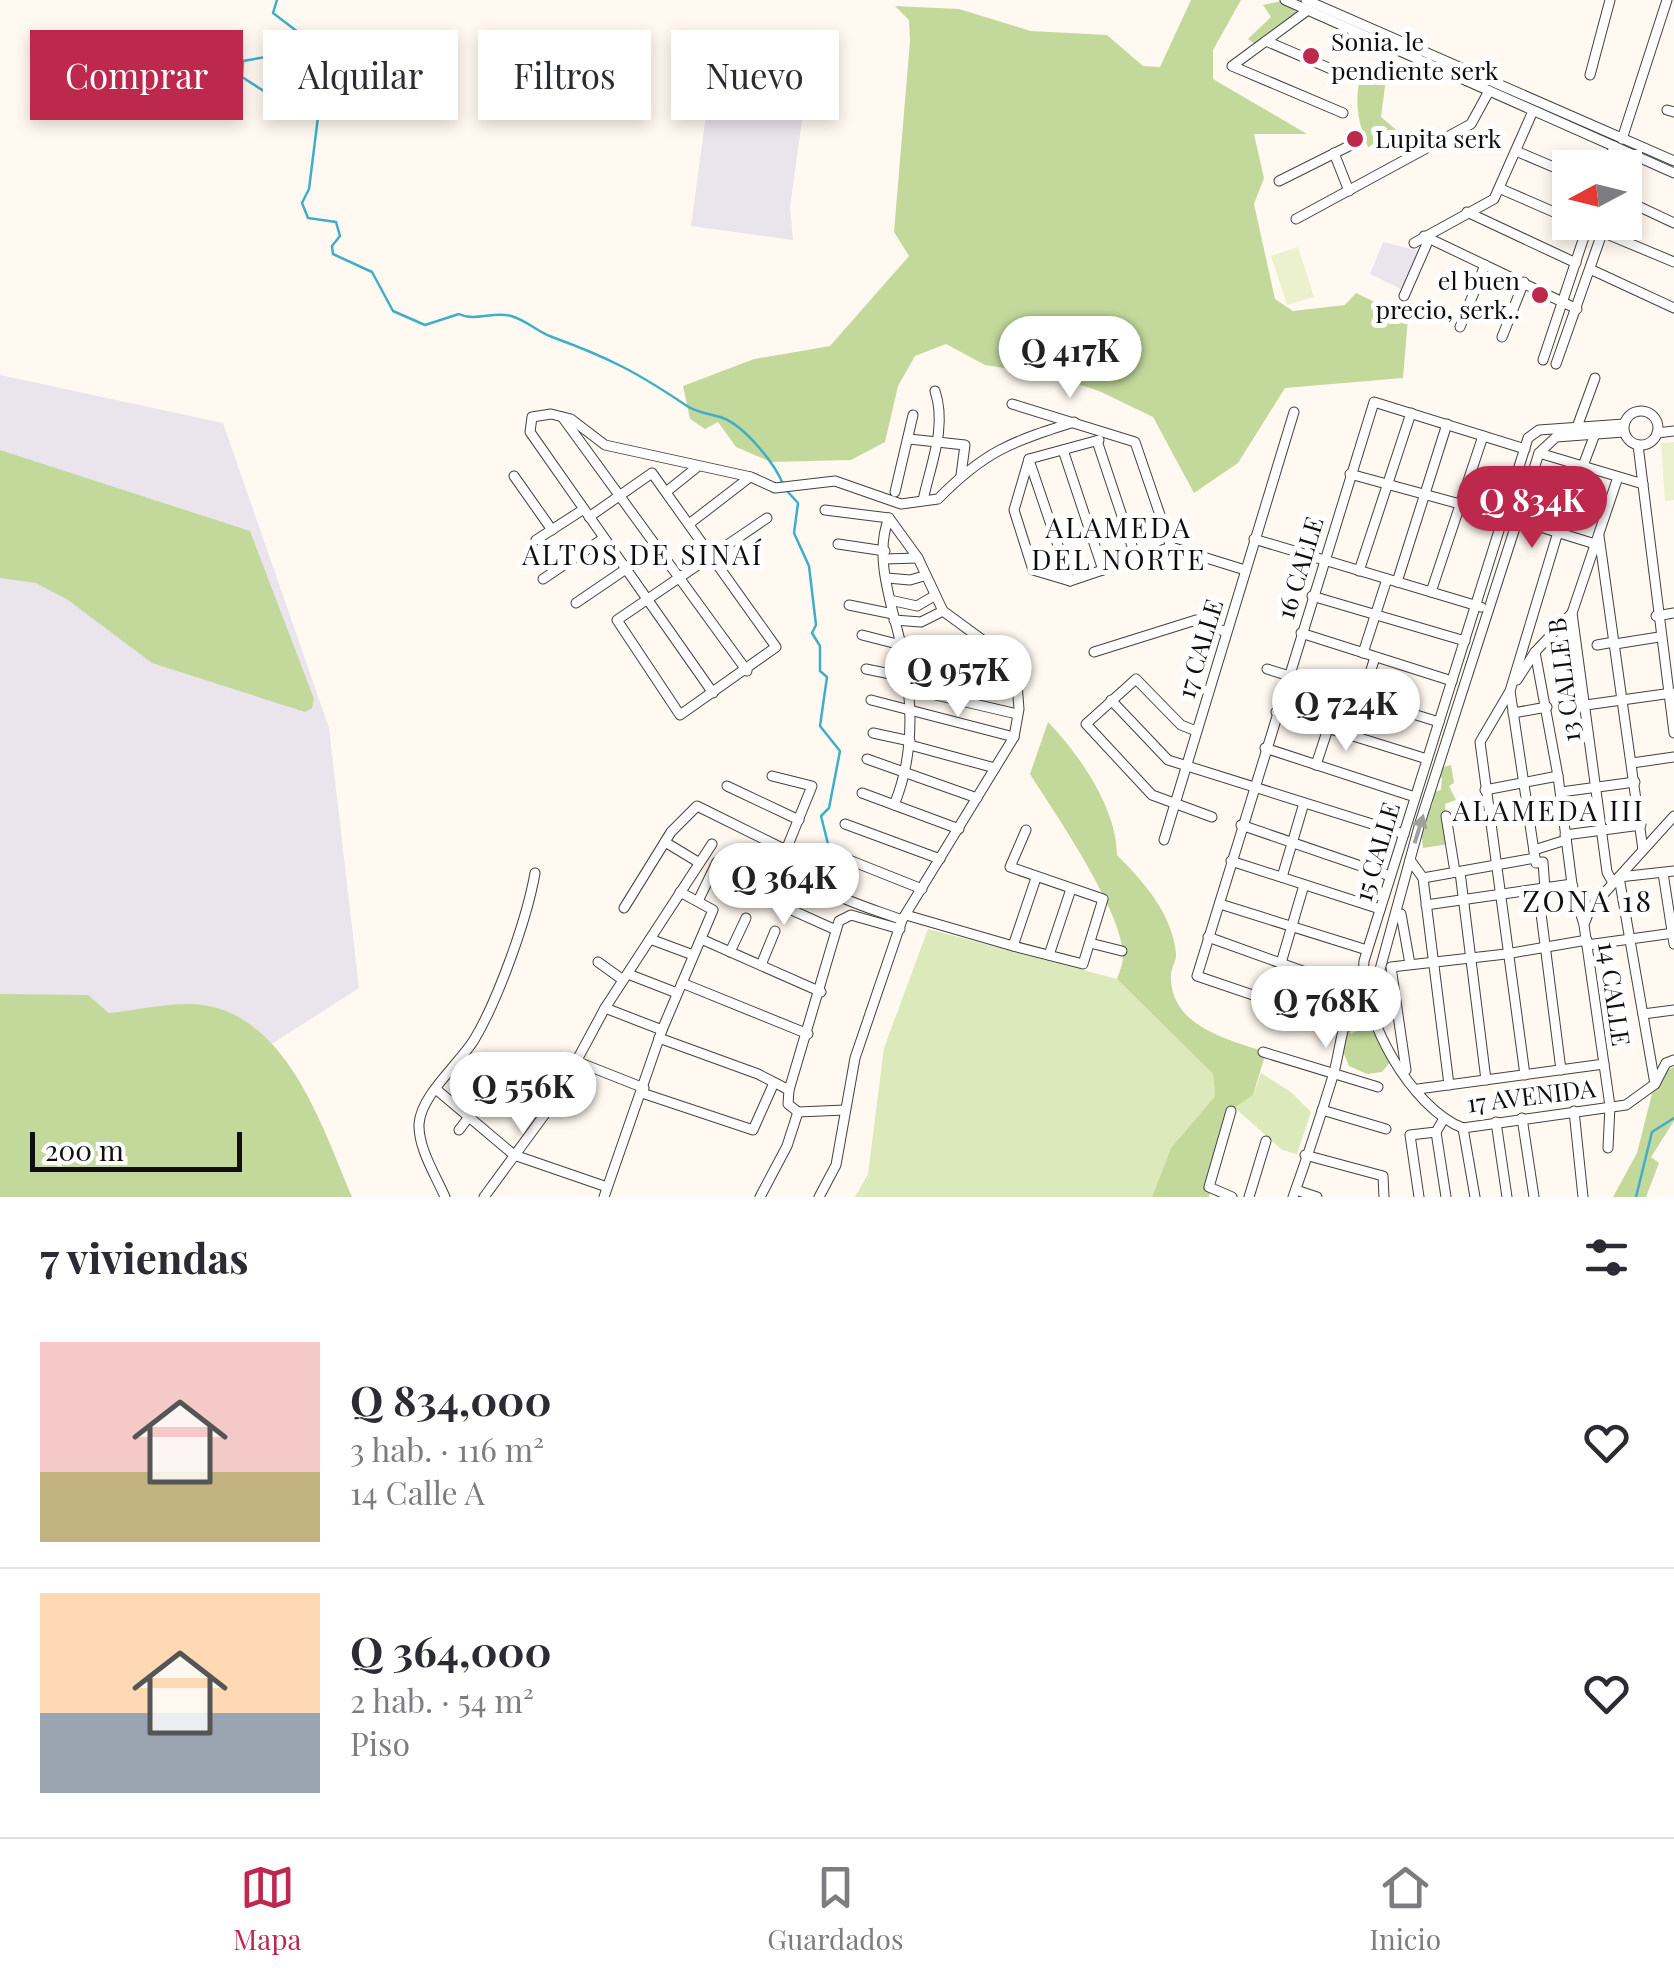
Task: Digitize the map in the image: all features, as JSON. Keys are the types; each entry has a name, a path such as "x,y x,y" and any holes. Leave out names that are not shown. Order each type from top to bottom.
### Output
{"street":[{"path":"1285,0 1307,5 1674,161"},
{"path":"1590,75 1610,0"},
{"path":"1622,139 1667,0"},
{"path":"1307,5 1232,66 1343,112"},
{"path":"1307,5 1623,150"},
{"path":"1266,41 1352,78"},
{"path":"1296,219 1471,124 1489,90"},
{"path":"1404,296 1422,239 1494,199 1501,189 1533,111"},
{"path":"1279,181 1355,143"},
{"path":"1613,150 1614,146"},
{"path":"1516,151 1552,166"},
{"path":"1334,153 1348,191"},
{"path":"1642,158 1674,173"},
{"path":"1501,189 1552,211"},
{"path":"1642,208 1674,223"},
{"path":"1467,212 1576,263"},
{"path":"1422,239 1486,264 1577,309"},
{"path":"1544,360 1581,240"},
{"path":"1556,364 1601,240"},
{"path":"1618,240 1674,262"},
{"path":"1460,328 1486,264"},
{"path":"1592,270 1674,308"},
{"path":"1502,337 1524,282"},
{"path":"1576,427 1595,378"},
{"path":"914,502 936,442 942,412 935,391"},
{"name":"16 CALLE","path":"1344,1026 1197,976 1264,748 1374,402 1411,413"},
{"path":"1012,404 1136,442 1171,546"},
{"path":"1638,446 1649,443 1657,430 1654,417 1642,411 1632,414 1624,428 1556,438 1542,449 1581,466 1643,484"},
{"name":"17 CALLE","path":"1164,840 1294,412"},
{"path":"1359,570 1411,413 1483,436 1527,443 1539,430 1624,428"},
{"path":"712,694 528,425 532,417 562,416 605,445 696,468 751,476 784,487 835,481 914,502 938,499 960,475 1004,444 1074,422"},
{"path":"562,416 746,671"},
{"path":"895,492 914,416"},
{"path":"1364,653 1425,492 1446,424"},
{"path":"1624,428 1638,446 1656,616 1672,693 1674,733"},
{"path":"1657,430 1674,428"},
{"path":"1561,1070 1544,946 1542,862 1536,862 1534,854 1510,691 1558,532 1596,434"},
{"path":"1029,459 1116,436"},
{"path":"1432,592 1483,436"},
{"path":"909,440 965,445 960,475"},
{"path":"1097,440 1136,558"},
{"name":"15 CALLE","path":"1368,992 1367,950 1527,443"},
{"name":"15 CALLE","path":"1294,1194 1334,1073 1350,1008 1368,992 1542,449"},
{"path":"1063,450 1103,570"},
{"path":"1029,459 1014,510 1033,570 1070,580 1171,546 1246,570"},
{"path":"1029,459 1070,580"},
{"path":"666,492 696,468"},
{"path":"536,540 652,473 689,524 713,558 776,647 680,715 618,620 713,558 766,518"},
{"path":"1350,474 1504,516"},
{"path":"514,476 552,530"},
{"path":"689,524 751,476"},
{"name":"13 CALLE B","path":"1618,477 1572,613 1608,872 1616,880 1631,939 1655,1084"},
{"path":"865,490 866,485 895,492 914,502"},
{"path":"819,1197 836,1166 858,1048 903,922 1014,737 1018,686 1016,672 1003,655 943,610 918,558 889,518 825,510"},
{"path":"889,518 887,578 905,665 910,743 906,772 894,805"},
{"path":"1518,520 1595,544"},
{"path":"1599,533 1643,850"},
{"path":"543,579 604,538"},
{"path":"1254,539 1488,609"},
{"path":"838,544 918,558"},
{"path":"576,603 626,569"},
{"path":"887,578 910,580 924,576"},
{"path":"890,600 917,606 934,596"},
{"path":"1312,596 1464,641"},
{"path":"849,605 921,622 943,610"},
{"path":"1525,1075 1480,742 1535,652 1572,613"},
{"path":"1656,616 1674,614"},
{"path":"1094,652 1196,620 1226,632"},
{"path":"1301,633 1452,681"},
{"path":"862,635 900,644 928,644 987,660 1003,655"},
{"path":"1597,645 1659,636"},
{"name":"14 CALLE","path":"1535,652 1561,792 1572,884 1587,942 1610,1106 1608,1148"},
{"path":"1662,654 1674,652"},
{"path":"1362,698 1376,657"},
{"path":"905,665 992,687 1018,686"},
{"path":"866,669 1017,714"},
{"path":"1266,669 1439,722"},
{"path":"1196,731 1181,725 1136,679 1086,724 1152,795 1173,806 1212,817"},
{"path":"1316,765 1340,692"},
{"path":"1586,705 1672,693"},
{"path":"871,700 1014,737"},
{"path":"1111,700 1168,760 1404,834"},
{"path":"1513,713 1546,707"},
{"path":"1276,712 1427,760"},
{"path":"873,733 995,768"},
{"path":"1264,748 1416,797"},
{"path":"1632,763 1674,756"},
{"path":"867,760 977,798"},
{"path":"772,776 812,786 786,850"},
{"path":"1485,790 1558,776"},
{"path":"1561,792 1635,782"},
{"path":"727,786 799,820"},
{"path":"862,793 958,829"},
{"path":"1282,878 1304,803"},
{"path":"624,908 665,842 696,806 786,850 797,872 820,886 903,922"},
{"path":"1446,816 1472,958 1486,1080"},
{"path":"1584,925 1590,909 1674,816"},
{"path":"845,824 940,859"},
{"path":"1241,825 1390,876"},
{"path":"1423,878 1497,866 1566,838 1641,825"},
{"path":"845,1110 798,1112 788,1104 836,930 846,915 903,922 1082,964 1103,899 1010,867 1026,830"},
{"path":"665,842 698,862"},
{"path":"484,1197 556,1098 573,1060 712,844"},
{"path":"834,854 922,889"},
{"path":"1410,860 1423,878 1430,961 1450,1085"},
{"path":"1230,861 1380,909"},
{"path":"698,899 717,862"},
{"path":"445,1197 427,1157 419,1122 476,1036 526,914 535,872"},
{"path":"1407,1074 1390,967 1544,946 1673,937 1669,872 1616,880"},
{"path":"1013,946 1036,878"},
{"path":"1281,963 1304,884"},
{"path":"1426,905 1572,884"},
{"path":"1049,955 1071,889"},
{"path":"746,890 836,930"},
{"path":"437,1090 514,1155 606,1192 661,1034 714,910 680,892"},
{"path":"1220,904 1293,923 1367,950"},
{"path":"1401,914 1410,964"},
{"path":"730,952 746,918"},
{"path":"760,965 775,931"},
{"path":"1208,937 1336,983"},
{"path":"650,939 694,956"},
{"path":"700,939 821,992"},
{"path":"1090,943 1122,951"},
{"path":"598,962 626,977 679,988 808,1034"},
{"name":"17 AVENIDA","path":"1368,992 1370,1014 1407,1074 1443,1120 1462,1128 1626,1104 1655,1084 1666,1063 1674,1060"},
{"path":"605,1008 789,1090"},
{"path":"1644,1014 1674,1010"},
{"path":"1263,1052 1378,1086"},
{"path":"573,1060 753,1130 773,1084"},
{"path":"1418,1089 1604,1064"},
{"path":"459,1130 503,1072"},
{"path":"1322,1110 1386,1129"},
{"path":"1232,1111 1209,1187 1232,1197"},
{"path":"760,1197 788,1146 798,1112"},
{"path":"1574,1112 1583,1197"},
{"path":"1522,1118 1534,1197"},
{"path":"1443,1120 1436,1132 1446,1197"},
{"path":"1496,1122 1507,1197"},
{"path":"1462,1128 1475,1197"},
{"path":"1420,1197 1410,1135 1436,1132"},
{"path":"1249,1197 1266,1142"},
{"path":"1306,1155 1383,1176 1384,1197"},
{"path":"1294,1194 1317,1197"}],"shaded area":[{"path":"705,120 802,120 790,207 793,240 691,226"},
{"path":"1383,242 1420,251 1401,289 1370,274"},
{"path":"0,375 223,423 329,728 359,988 267,1047 352,1197 0,1197"}],"green space":[{"path":"1191,0 1241,0 1213,50 1213,79 1307,134 1254,134 1264,178 1254,204 1275,299 1293,311 1345,305 1356,293 1408,318 1403,378 1285,388 1238,463 1194,493 1153,417 1099,391 1054,376 985,365 946,344 915,356 898,386 885,442 851,460 771,462 736,447 718,422 705,429 690,419 683,386 754,359 830,346 909,256 894,232 910,41 909,20 895,6 959,9 1031,31 1107,35 1143,66 1160,67"},
{"path":"1282,1 1298,13 1256,45 1248,39 1271,17 1263,5"},
{"path":"1365,63 1386,79 1381,117 1400,133 1368,147 1358,105"},
{"path":"1298,247 1314,297 1287,305 1271,256"},
{"path":"1674,442 1674,500 1665,501 1661,443"},
{"path":"0,450 250,531 314,699 312,708 305,712 152,663 68,600 36,583 0,578"},
{"path":"1048,722 1072,750 1104,801 1117,855 1146,887 1169,924 1176,953 1171,975 1173,992 1180,1007 1190,1019 1219,1036 1266,1052 1253,1095 1234,1108 1209,1197 1152,1197 1171,1148 1215,1096 1213,1074 1117,979 1123,956 1112,914 1086,863 1030,774"},
{"path":"1451,765 1454,783 1449,786 1456,800 1445,804 1449,844 1423,848 1420,823 1425,807 1432,806 1434,792 1441,790 1442,778 1436,779 1439,768"},
{"path":"928,929 1117,979 1213,1074 1215,1096 1171,1148 1152,1197 855,1197 868,1174 884,1048"},
{"path":"0,994 88,995 109,1013 193,1004 225,1011 253,1026 296,1076 328,1138 352,1197 0,1197"},
{"path":"1356,1014 1350,1034 1365,1027 1372,1030 1391,1061 1382,1072 1367,1074 1349,1066 1342,1049 1348,1018"},
{"path":"1674,1067 1674,1121 1651,1157 1659,1163 1646,1197 1613,1197 1637,1153 1657,1074"},
{"path":"1261,1073 1291,1092 1311,1112 1297,1154 1282,1150 1234,1107 1253,1095"}],"waterway":[{"path":"277,0 273,13 298,32 295,52 243,61 242,77 276,99 311,104 319,109 309,189 302,203 308,218 336,222 340,236 332,246 333,254 372,272 393,311 425,325 459,314 511,316 623,367 691,408 731,422 758,446 783,484"},
{"path":"787,491 798,503 794,533 809,566 816,625 812,633 820,646 820,671 827,677 820,726 840,751 829,808 821,816 828,844 800,864"},
{"path":"1636,1197 1652,1132 1674,1118"}],"place":[{"name":"Sonia. le pendiente serk","path":"1311,56"},
{"name":"Lupita serk","path":"1355,139"},
{"name":"el buen precio, serk..","path":"1540,295"}],"district":[{"name":"ALAMEDA DEL NORTE","path":"1119,544"},
{"name":"ALTOS DE SINAÍ","path":"643,555"},
{"name":"ALAMEDA III","path":"1549,811"},
{"name":"ZONA 18","path":"1588,902"}]}
